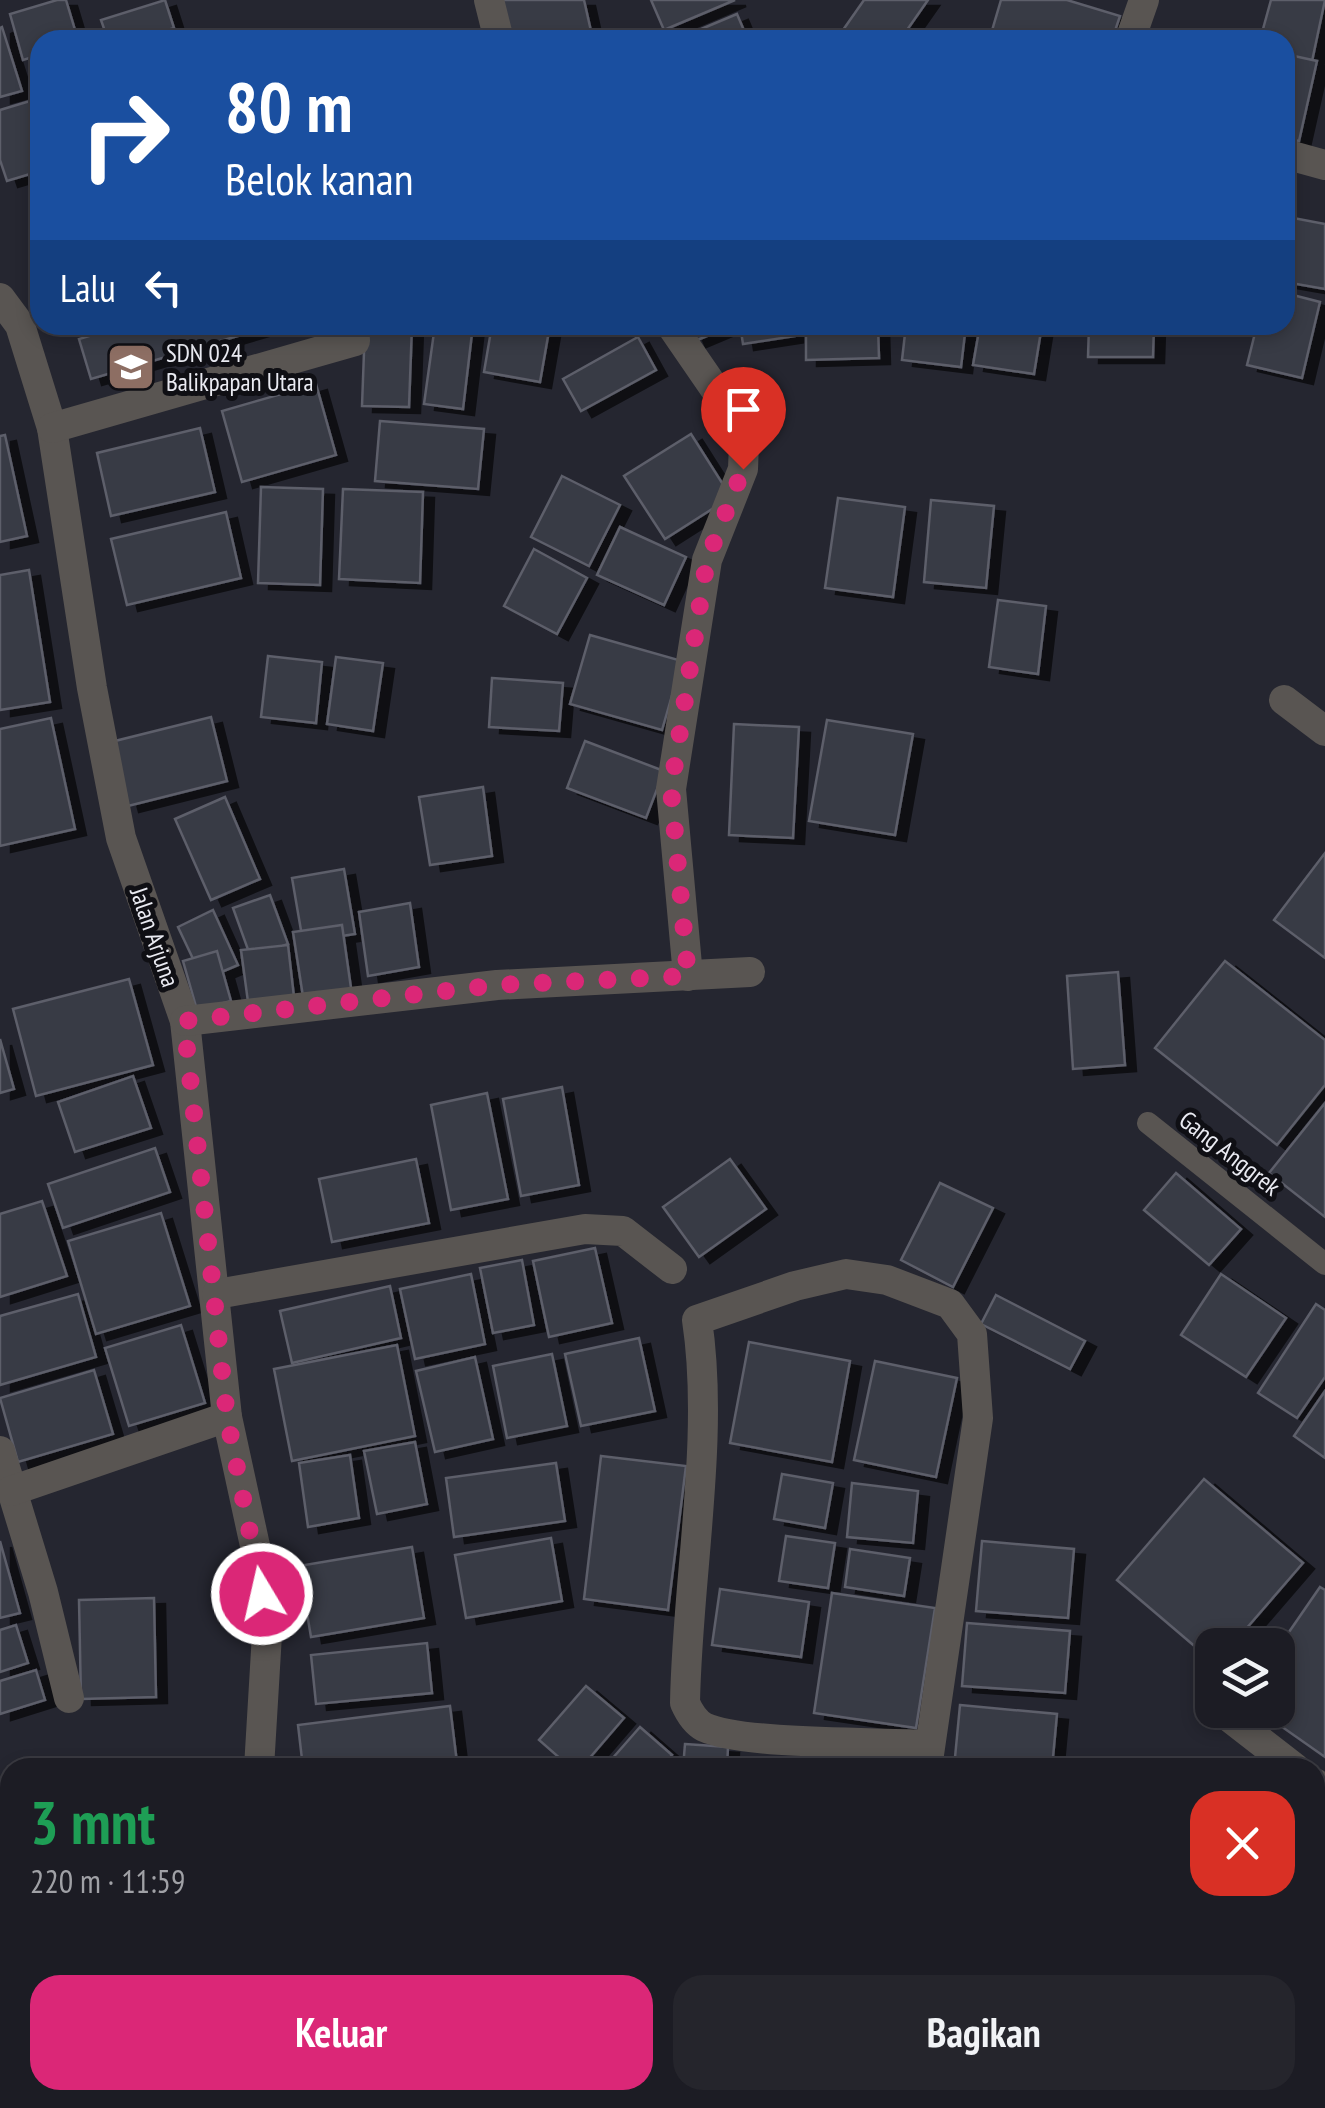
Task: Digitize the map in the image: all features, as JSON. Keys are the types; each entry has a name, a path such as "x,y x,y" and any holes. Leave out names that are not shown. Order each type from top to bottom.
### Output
{"street":[{"path":"489,0 497,30"},
{"path":"1134,30 1144,0"},
{"path":"1295,157 1325,165"},
{"name":"Jalan Arjuna","path":"0,298 20,325 52,428 92,688 122,838 184,1021 217,1294 227,1417 257,1555 267,1634 261,1758"},
{"path":"52,428 356,342 355,335"},
{"path":"678,335 737,420 744,443 743,469 707,560 671,789 688,976"},
{"path":"1284,700 1325,730"},
{"path":"184,1021 497,985 750,972"},
{"path":"217,1294 585,1229 624,1231 672,1269"},
{"path":"846,1274 886,1280 950,1304 972,1334 978,1418 928,1756 738,1735 702,1726 690,1714 685,1703 687,1608 706,1390 697,1320 795,1286 846,1274"},
{"path":"11,1491 227,1417"},
{"path":"0,1451 43,1592 69,1698"},
{"path":"1244,1728 1282,1758"}],"lane":[{"name":"Gang Anggrek","path":"1148,1123 1325,1264"}],"building":[{"path":"66,0 75,30 30,30 30,58 23,60 10,14"},
{"path":"165,0 174,28 104,30 101,20"},
{"path":"495,0 584,0 591,30 502,30"},
{"path":"651,0 735,0 664,30"},
{"path":"864,0 928,0 907,30 843,30"},
{"path":"1001,0 1067,0 1120,16 1115,30 992,30"},
{"path":"1271,0 1325,0 1311,66 1295,62 1295,30 1263,30"},
{"path":"737,14 744,30 699,30"},
{"path":"0,28 22,91 0,97"},
{"path":"1295,56 1317,61 1299,141 1295,140"},
{"path":"30,101 30,174 7,181 0,160 0,110"},
{"path":"1295,218 1325,224 1325,289 1295,284"},
{"path":"1295,296 1320,302 1302,378 1247,365 1254,335 1295,335"},
{"path":"92,335 241,335 91,379 79,339"},
{"path":"365,335 412,335 409,407 362,406"},
{"path":"434,335 472,335 463,409 424,404"},
{"path":"490,335 548,335 540,382 484,372"},
{"path":"742,335 795,336 743,344"},
{"path":"806,335 878,335 879,358 806,360"},
{"path":"905,335 965,335 961,367 902,360"},
{"path":"978,335 1040,335 1034,374 973,365"},
{"path":"1089,335 1154,335 1153,357 1088,357"},
{"path":"638,337 656,370 581,411 563,379"},
{"path":"316,384 336,455 242,482 222,411"},
{"path":"380,421 484,429 478,489 375,481"},
{"path":"200,428 215,492 111,516 97,453"},
{"path":"691,434 731,497 665,539 624,476"},
{"path":"5,435 27,536 0,542 0,436"},
{"path":"562,476 620,505 589,566 531,537"},
{"path":"261,487 323,489 320,585 258,583"},
{"path":"343,489 423,492 420,583 339,579"},
{"path":"838,498 905,507 893,597 825,588"},
{"path":"931,500 994,506 986,588 924,582"},
{"path":"226,512 241,578 127,605 111,539"},
{"path":"620,527 686,557 664,605 597,575"},
{"path":"534,549 587,578 557,634 504,606"},
{"path":"29,570 50,702 0,710 0,575"},
{"path":"998,600 1046,606 1038,674 989,667"},
{"path":"590,635 682,661 662,730 570,704"},
{"path":"268,656 322,662 316,723 261,717"},
{"path":"336,657 383,663 373,731 327,724"},
{"path":"492,678 563,683 559,731 489,727"},
{"path":"211,717 227,781 128,806 111,742"},
{"path":"51,718 75,829 0,846 0,729"},
{"path":"827,720 913,734 895,835 809,821"},
{"path":"734,724 799,727 793,838 729,835"},
{"path":"585,741 664,771 646,818 567,788"},
{"path":"483,787 492,856 430,865 419,797"},
{"path":"225,797 260,879 211,900 175,819"},
{"path":"1325,853 1325,958 1274,920"},
{"path":"344,869 355,934 303,942 292,878"},
{"path":"270,895 288,944 251,958 233,908"},
{"path":"410,903 419,967 368,976 359,912"},
{"path":"213,910 238,965 203,980 178,927"},
{"path":"342,925 352,995 304,1003 293,932"},
{"path":"288,945 294,997 248,1002 241,950"},
{"path":"217,951 231,1001 197,1010 183,961"},
{"path":"1225,961 1325,1040 1325,1085 1277,1145 1155,1048"},
{"path":"1118,972 1125,1065 1073,1069 1067,976"},
{"path":"129,979 153,1065 36,1096 13,1009"},
{"path":"0,1039 14,1089 0,1093"},
{"path":"133,1076 151,1128 75,1152 58,1102"},
{"path":"562,1087 579,1185 521,1196 503,1099"},
{"path":"487,1093 508,1199 451,1210 431,1105"},
{"path":"1325,1103 1325,1217 1269,1173"},
{"path":"155,1148 170,1192 63,1228 48,1184"},
{"path":"416,1159 429,1223 332,1242 319,1179"},
{"path":"730,1159 766,1209 699,1257 663,1207"},
{"path":"1176,1173 1241,1229 1209,1265 1144,1210"},
{"path":"940,1183 993,1208 953,1287 901,1260"},
{"path":"42,1201 67,1276 0,1297 0,1214"},
{"path":"161,1213 190,1306 96,1334 68,1241"},
{"path":"595,1248 612,1323 549,1337 533,1261"},
{"path":"522,1260 534,1325 493,1333 480,1268"},
{"path":"471,1274 485,1344 415,1359 400,1289"},
{"path":"1221,1274 1286,1318 1246,1377 1181,1335"},
{"path":"390,1286 401,1338 292,1363 280,1311"},
{"path":"78,1294 96,1357 0,1385 0,1316"},
{"path":"996,1295 1085,1341 1070,1369 981,1324"},
{"path":"1316,1304 1325,1310 1325,1377 1297,1418 1258,1393"},
{"path":"181,1325 205,1403 129,1426 105,1348"},
{"path":"639,1338 655,1411 581,1426 565,1354"},
{"path":"749,1342 850,1361 832,1462 730,1443"},
{"path":"397,1345 415,1436 292,1461 274,1369"},
{"path":"552,1354 567,1426 507,1438 493,1366"},
{"path":"475,1357 493,1439 435,1452 416,1371"},
{"path":"875,1361 957,1378 936,1477 854,1460"},
{"path":"94,1370 113,1434 18,1462 0,1398"},
{"path":"1325,1391 1325,1458 1294,1436"},
{"path":"415,1442 427,1504 377,1514 364,1451"},
{"path":"350,1455 359,1518 308,1527 299,1463"},
{"path":"601,1456 686,1466 668,1610 584,1599"},
{"path":"556,1463 565,1521 454,1537 446,1478"},
{"path":"782,1474 833,1483 825,1528 774,1519"},
{"path":"1204,1479 1303,1563 1247,1628 1195,1628 1195,1647 1117,1580"},
{"path":"852,1483 918,1491 913,1543 847,1537"},
{"path":"786,1536 835,1543 828,1588 779,1581"},
{"path":"551,1538 562,1601 466,1618 455,1555"},
{"path":"0,1541 20,1613 0,1618"},
{"path":"982,1541 1074,1549 1068,1618 976,1611"},
{"path":"412,1547 424,1618 311,1637 299,1566"},
{"path":"850,1549 910,1558 904,1596 845,1587"},
{"path":"1320,1587 1325,1590 1325,1757 1284,1728 1295,1728 1295,1628 1292,1628"},
{"path":"720,1589 809,1602 801,1657 712,1645"},
{"path":"832,1593 935,1608 916,1728 814,1713"},
{"path":"154,1598 156,1697 81,1699 79,1600"},
{"path":"967,1623 1070,1631 1065,1693 962,1686"},
{"path":"16,1625 28,1663 0,1672 0,1630"},
{"path":"427,1643 432,1693 316,1704 311,1655"},
{"path":"36,1670 45,1700 0,1714 0,1681"},
{"path":"586,1686 624,1718 590,1758 560,1758 539,1740"},
{"path":"960,1705 1057,1714 1053,1758 955,1758"},
{"path":"450,1706 456,1758 302,1758 298,1725"},
{"path":"640,1727 672,1755 669,1758 613,1758"},
{"path":"685,1744 728,1747 727,1758 684,1758"}],"place":[{"name":"SDN 024 Balikpapan Utara","path":"131,367"}],"route":[{"path":"262,1594 227,1417 217,1294 184,1021 497,985 688,976 671,789 707,560 743,469"}]}
